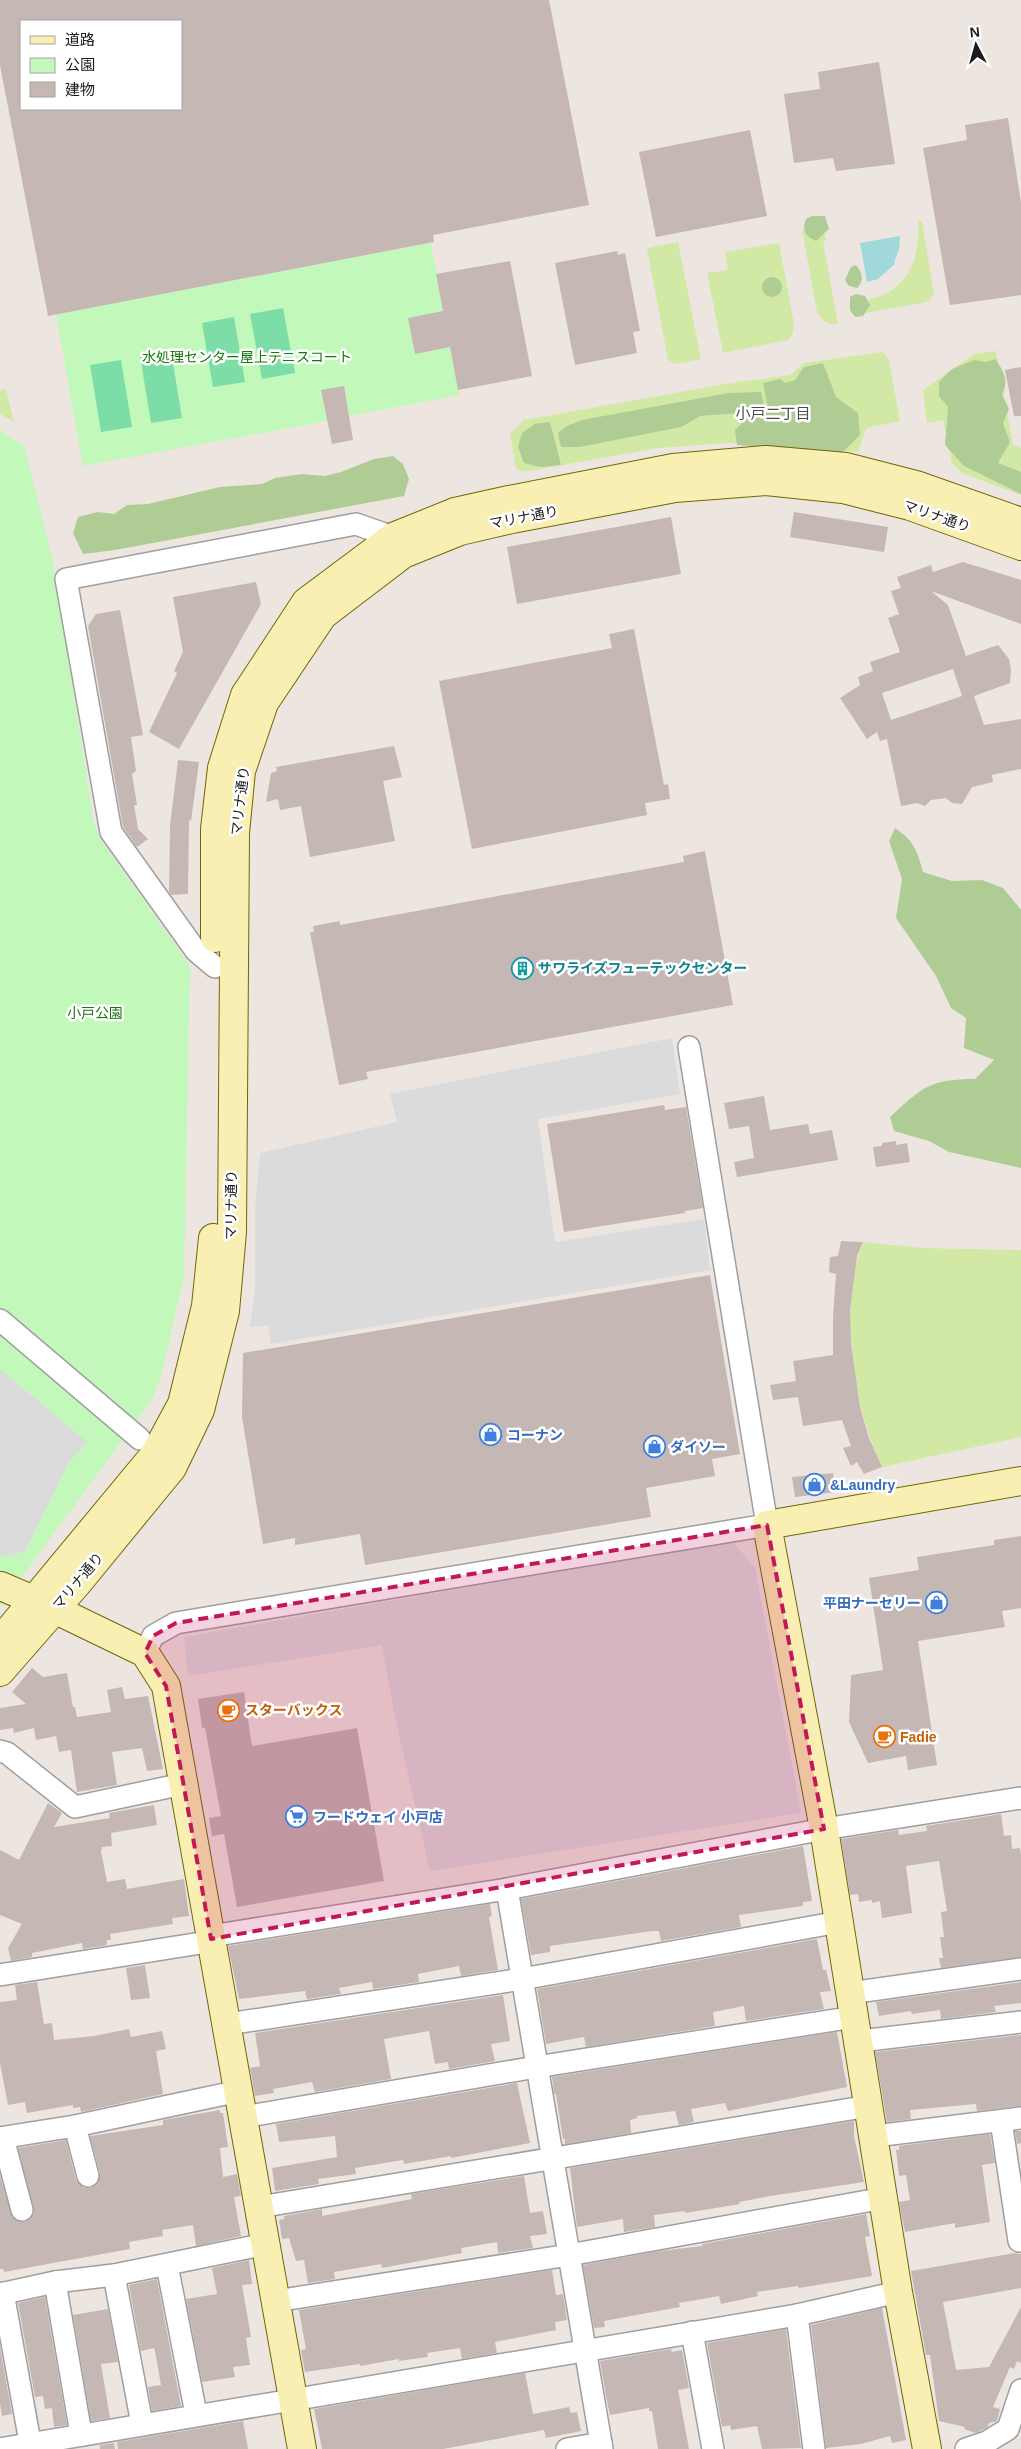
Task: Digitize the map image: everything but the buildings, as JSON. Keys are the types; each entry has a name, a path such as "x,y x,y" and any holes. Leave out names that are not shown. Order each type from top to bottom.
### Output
{"street":[{"name":"マリナ通り","path":"0,1672 44,1604 155,1454 182,1404 206,1306 213,1231 215,829 222,768 245,695 306,602 393,537 455,512 673,468 766,460 846,467 916,485 1021,522"},
{"name":"マリナ通り","path":"0,1641 44,1604 172,1468 200,1410 225,1311 232,1232 235,833 241,772 264,703 323,615 403,554 460,531 512,519 675,488 766,481 842,489 910,506 1021,546"},
{"path":"215,967 196,951 110,832 66,579 356,524 393,537"},
{"path":"689,1047 767,1525 824,1829 875,2136 921,2448"},
{"path":"0,1320 140,1438"},
{"path":"145,1653 153,1636 176,1623 1021,1481"},
{"path":"1,1586 44,1604 145,1653 166,1686 228,2024 302,2449"},
{"path":"0,1751 6,1753 75,1807 183,1784"},
{"path":"0,1975 201,1943 223,1934 507,1889 824,1829 1021,1798"},
{"path":"507,1889 602,2446 567,2449"},
{"path":"228,2024 522,1979 839,1922"},
{"path":"22,2210 2,2138 75,2126 536,2066 855,2017 1021,1969"},
{"path":"855,2017 1021,2022"},
{"path":"259,2208 869,2106"},
{"path":"875,2136 1011,2120 1019,2241 1021,2241"},
{"path":"75,2126 88,2176"},
{"path":"276,2301 569,2254 884,2198"},
{"path":"30,2442 1,2293 56,2282 114,2275 266,2244"},
{"path":"167,2265 196,2414"},
{"path":"114,2275 142,2424"},
{"path":"56,2282 81,2434"},
{"path":"0,2449 30,2442 196,2414 798,2315 898,2292"},
{"path":"798,2315 814,2449"},
{"path":"692,2332 713,2449"},
{"path":"966,2449 987,2442 1008,2429 1021,2390"}],"highlighted area":[{"path":"767,1525 824,1829 211,1939 166,1686 145,1653 153,1636 176,1623"}],"green space":[{"path":"812,216 825,216 829,229 816,241 807,235 804,230 806,219"},
{"path":"917,220 922,222 934,294 927,302 861,314 854,302 886,293 895,288 908,273 916,252 919,232"},
{"path":"822,225 826,240 823,242 838,324 828,323 817,312 802,229"},
{"path":"678,242 701,359 676,364 668,360 647,248"},
{"name":"水処理センター屋上テニスコート","path":"431,243 459,395 350,416 344,386 321,391 327,421 83,466 56,314"},
{"path":"779,243 794,324 793,333 788,340 723,353 707,273 728,270 725,252"},
{"path":"856,265 862,276 860,285 857,288 849,286 845,280 851,267"},
{"path":"768,277 776,277 782,283 782,291 776,297 768,297 762,291 762,283"},
{"path":"856,294 865,296 870,305 863,316 855,317 850,310 850,297"},
{"path":"283,308 295,373 262,379 250,314"},
{"path":"234,317 245,382 213,387 202,323"},
{"path":"171,351 182,418 151,423 140,356"},
{"path":"996,351 1013,445 1021,448 1021,495 962,473 952,463 943,420 927,423 923,390 974,354"},
{"path":"883,352 889,360 900,421 866,428 858,452 728,443 658,448 524,472 516,468 510,434 524,420 731,383 791,375 804,363"},
{"path":"995,359 1005,376 1002,395 1009,409 1003,423 1010,442 998,463 1021,472 1021,494 964,466 945,445 948,407 939,396 939,382 952,369 974,360 986,362"},
{"path":"121,360 132,427 101,432 90,365"},
{"path":"823,363 836,397 858,413 860,435 843,452 737,445 735,430 747,418 769,412 763,383 780,379 785,383 795,380 804,367"},
{"path":"6,389 14,422 0,414 0,390"},
{"path":"761,392 765,411 700,416 681,427 580,447 561,447 558,433 567,426 582,420 729,393"},
{"path":"550,422 561,465 540,467 524,463 518,447 522,433 535,424"},
{"name":"小戸公園","path":"0,430 24,446 53,562 94,824 101,840 190,966 184,1277 160,1380 151,1401 0,1607"},
{"path":"393,456 403,464 409,479 404,496 115,550 83,554 73,533 78,517 98,512 114,514 127,505 148,504 220,487 262,484 275,478 302,474 325,476 374,459"},
{"path":"895,828 911,842 923,872 952,881 982,880 1003,888 1021,910 1021,1168 949,1152 929,1141 894,1131 890,1117 919,1092 937,1083 960,1079 975,1079 994,1060 964,1048 966,1018 951,1008 936,976 896,918 902,879 889,841"},
{"path":"863,1242 922,1248 1021,1250 1021,1437 882,1467 863,1414 851,1356 850,1297 855,1269"}],"shaded area":[{"path":"672,1038 680,1094 538,1119 555,1242 704,1219 710,1270 271,1344 268,1325 250,1327 255,1289 255,1209 260,1153 397,1122 390,1094"},
{"path":"0,1369 87,1442 68,1464 25,1551 5,1557 0,1554"},
{"path":"732,1541 755,1568 801,1813 430,1871 394,1712 382,1645 188,1676 184,1637"}],"water":[{"path":"900,236 895,264 878,279 867,282 860,243"}],"place":[{"name":"サワライズフューテックセンター","path":"522,968"},
{"name":"コーナン","path":"491,1435"},
{"name":"ダイソー","path":"654,1447"},
{"name":"&Laundry","path":"814,1485"},
{"name":"平田ナーセリー","path":"937,1603"},
{"name":"スターバックス","path":"229,1710"},
{"name":"Fadie","path":"884,1737"},
{"name":"フードウェイ 小戸店","path":"297,1817"}],"district":[{"name":"小戸二丁目","path":"773,413"}]}
